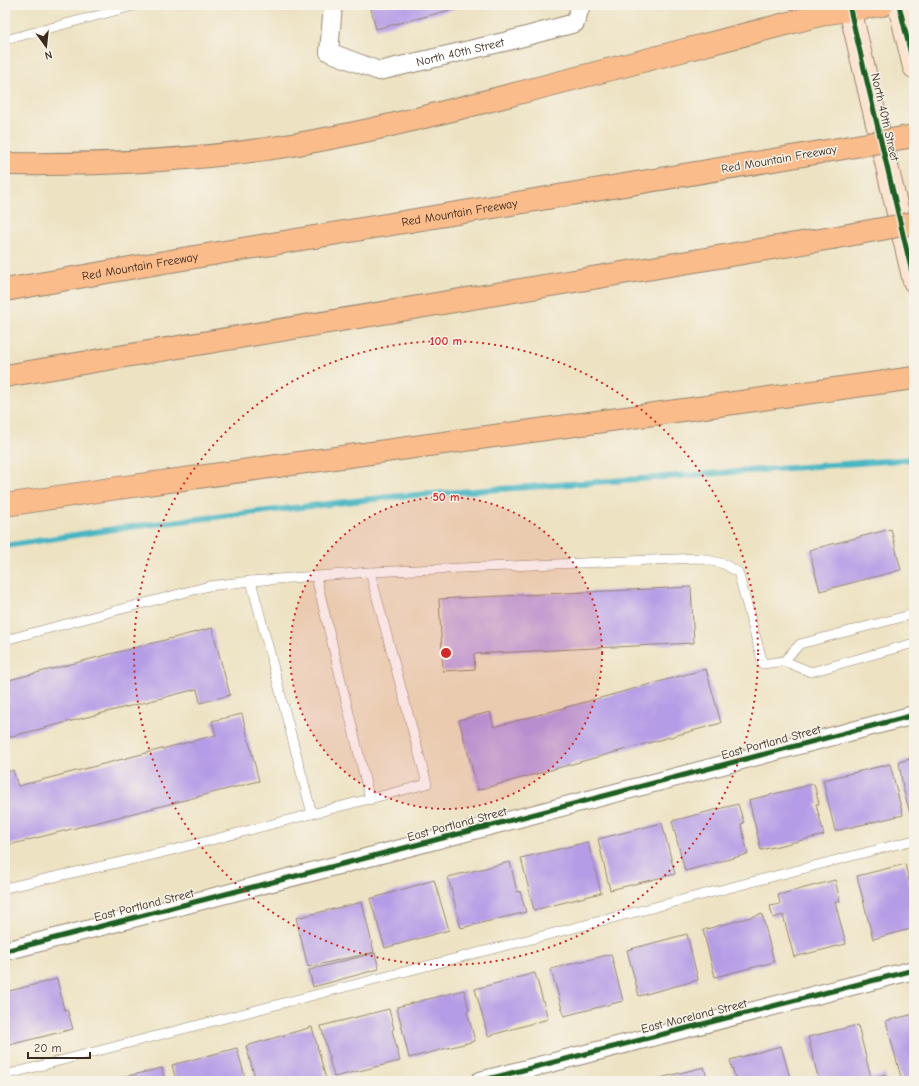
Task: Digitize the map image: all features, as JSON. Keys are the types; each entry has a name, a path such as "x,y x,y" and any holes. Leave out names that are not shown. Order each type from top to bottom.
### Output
{"main road":[{"path":"5,164 108,163 184,159 265,149 335,138 411,121 849,7 882,5"},
{"path":"898,5 914,68"},
{"name":"North 40th Street","path":"849,7 914,281"},
{"name":"Red Mountain Freeway","path":"5,290 914,136"},
{"path":"10,376 914,223"},
{"path":"5,282 147,265"},
{"path":"5,506 119,488 914,378"}],"street":[{"name":"North 40th Street","path":"334,5 329,52 379,71 508,41 575,23 582,5"},
{"name":"East Portland Street","path":"5,951 914,715"},
{"name":"East Moreland Street","path":"480,1081 914,970"}],"lane":[{"path":"5,40 137,5"},
{"path":"5,640 209,586 251,581 370,572 699,558 724,564 738,572 763,664 784,661 811,672 914,643"},
{"path":"5,888 161,853 427,784 370,572"},
{"path":"316,577 370,800"},
{"path":"251,581 312,814"},
{"path":"784,661 800,644 914,614"},
{"path":"5,1075 914,840"}],"building":[{"path":"370,5 466,5 466,6 376,29"},
{"path":"891,529 901,570 820,591 809,550"},
{"path":"691,587 694,643 474,654 475,669 443,671 439,599"},
{"path":"212,628 230,695 200,703 197,689 5,738 5,681"},
{"path":"706,669 721,723 478,790 459,720 490,712 494,727"},
{"path":"242,714 259,781 5,846 5,773 13,770 18,786 216,735 212,721"},
{"path":"914,758 914,812 910,813 903,788 899,762"},
{"path":"890,764 903,815 835,831 823,780"},
{"path":"814,784 819,804 816,804 824,835 761,850 749,800"},
{"path":"738,804 744,823 741,824 748,854 685,871 672,821"},
{"path":"662,823 675,874 610,890 598,839"},
{"path":"588,842 601,893 534,910 521,858"},
{"path":"510,862 517,892 520,891 526,912 461,928 448,877"},
{"path":"905,864 914,900 914,928 873,939 857,876"},
{"path":"434,880 449,930 385,948 370,899"},
{"path":"835,880 840,901 835,902 846,944 794,957 783,915 773,918 770,906 780,904 778,895"},
{"path":"362,902 374,952 308,967 296,918"},
{"path":"762,914 774,962 715,977 703,930"},
{"path":"687,934 698,980 639,996 627,950"},
{"path":"375,953 379,969 313,987 309,970"},
{"path":"611,954 623,1001 564,1016 551,969"},
{"path":"535,973 548,1019 488,1036 475,989"},
{"path":"57,979 64,1010 67,1009 73,1029 5,1046 5,992"},
{"path":"464,990 469,1010 467,1011 475,1041 409,1058 397,1007"},
{"path":"389,1009 394,1029 392,1030 400,1061 334,1077 321,1026"},
{"path":"914,1014 914,1081 902,1081 886,1021"},
{"path":"858,1025 871,1078 885,1074 887,1081 819,1081 808,1037"},
{"path":"312,1027 326,1079 319,1081 256,1081 246,1046"},
{"path":"781,1046 791,1081 736,1081 730,1060"},
{"path":"237,1048 246,1081 176,1081 172,1065"},
{"path":"704,1067 708,1081 652,1081 652,1080"},
{"path":"162,1068 165,1081 111,1081 111,1080"}],"waterway":[{"path":"5,546 120,528 389,497 914,459"}],"cycle path":[{"path":"849,5 914,281"},
{"path":"899,5 914,67"},
{"path":"5,951 914,715"},
{"path":"480,1081 914,970"}]}
